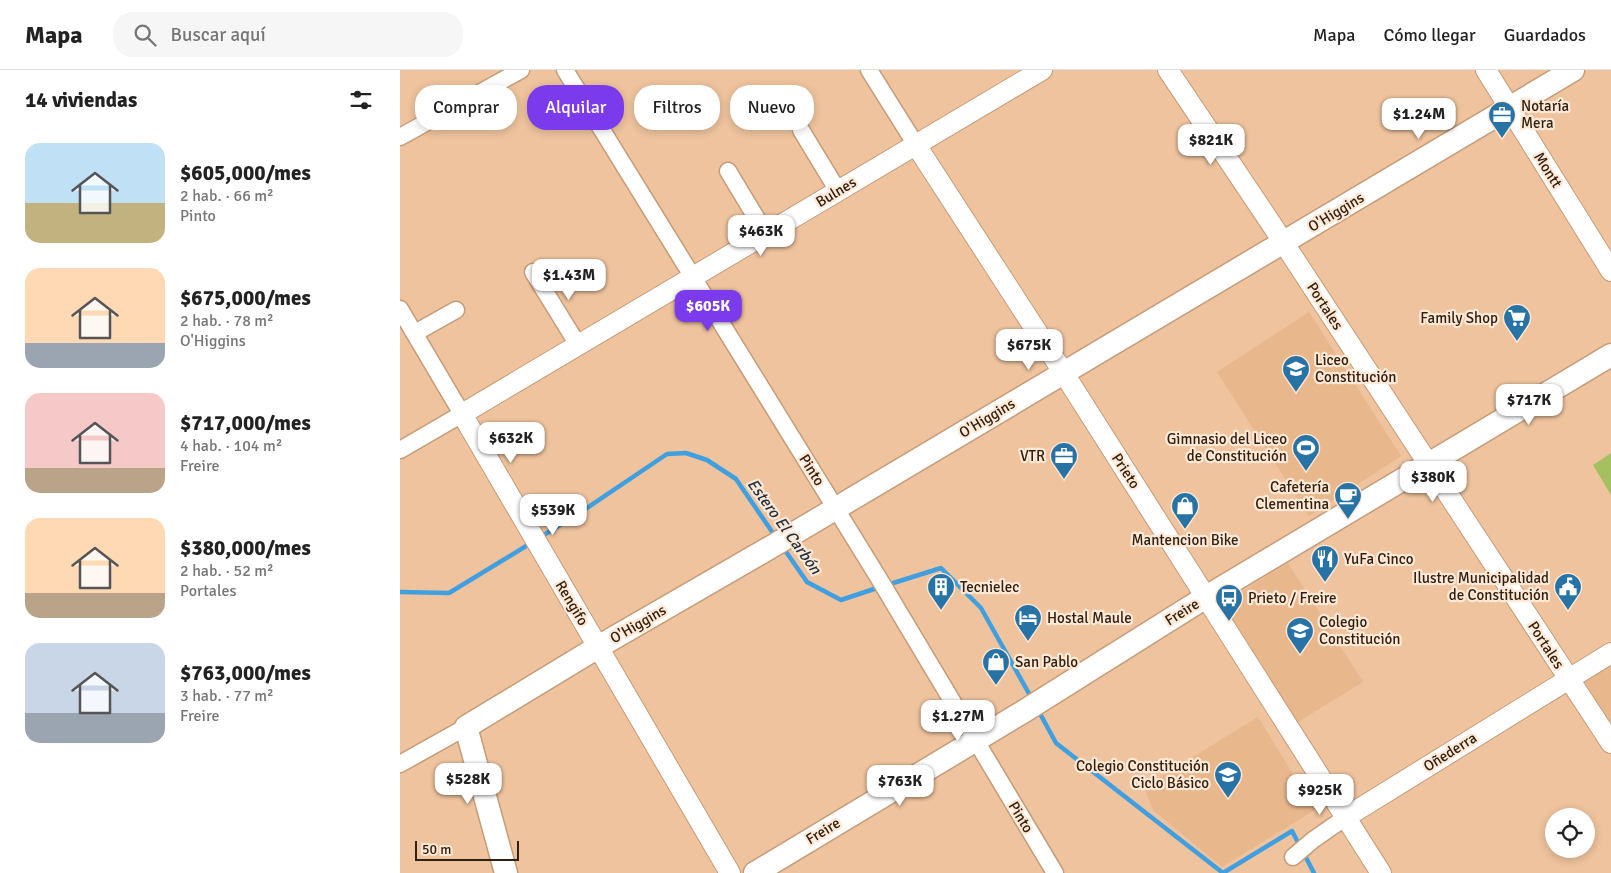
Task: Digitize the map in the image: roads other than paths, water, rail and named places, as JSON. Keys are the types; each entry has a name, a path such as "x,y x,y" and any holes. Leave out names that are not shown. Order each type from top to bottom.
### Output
{"main road":[{"name":"O'Higgins","path":"466,727 1573,70"},
{"name":"Freire","path":"755,873 1206,597 1611,355"},
{"path":"466,727 506,873"}],"street":[{"path":"400,137 521,70"},
{"name":"Pinto","path":"565,70 878,577 1055,873"},
{"name":"Prieto","path":"869,70 1381,873"},
{"name":"Bulnes","path":"400,450 1042,70"},
{"name":"Portales","path":"1168,70 1284,243 1611,743"},
{"name":"Montt","path":"1486,70 1611,271"},
{"path":"801,130 838,191"},
{"path":"728,171 766,234"},
{"path":"533,272 578,345"},
{"name":"Rengifo","path":"400,309 730,873"},
{"path":"415,333 456,310"},
{"name":"Oñederra","path":"1293,857 1313,840 1346,817 1611,653"},
{"name":"O'Higgins","path":"400,764 466,727"}],"waterway":[{"name":"Estero El Carbón","path":"539,538 667,454 686,453 707,460 736,479 775,536"},
{"name":"Estero El Carbón","path":"400,592 449,593 531,543"},
{"name":"Estero El Carbón","path":"782,546 807,582 841,600 880,587"},
{"name":"Estero El Carbón","path":"887,585 941,568 981,608 1032,699"},
{"name":"Estero El Carbón","path":"1038,710 1056,743 1223,873 1292,831 1314,873"}],"place":[{"name":"Notaría Mera","path":"1502,139"},
{"name":"Family Shop","path":"1517,342"},
{"name":"Liceo Constitución","path":"1296,393"},
{"name":"Gimnasio del Liceo de Constitución","path":"1306,472"},
{"name":"VTR","path":"1064,480"},
{"name":"Cafetería Clementina","path":"1348,520"},
{"name":"Mantencion Bike","path":"1185,530"},
{"name":"YuFa Cinco","path":"1325,583"},
{"name":"Tecnielec","path":"941,611"},
{"name":"Ilustre Municipalidad de Constitución","path":"1568,611"},
{"name":"Prieto / Freire","path":"1229,622"},
{"name":"Hostal Maule","path":"1028,642"},
{"name":"Colegio Constitución","path":"1300,655"},
{"name":"San Pablo","path":"996,686"},
{"name":"Colegio Constitución Ciclo Básico","path":"1228,799"}]}
